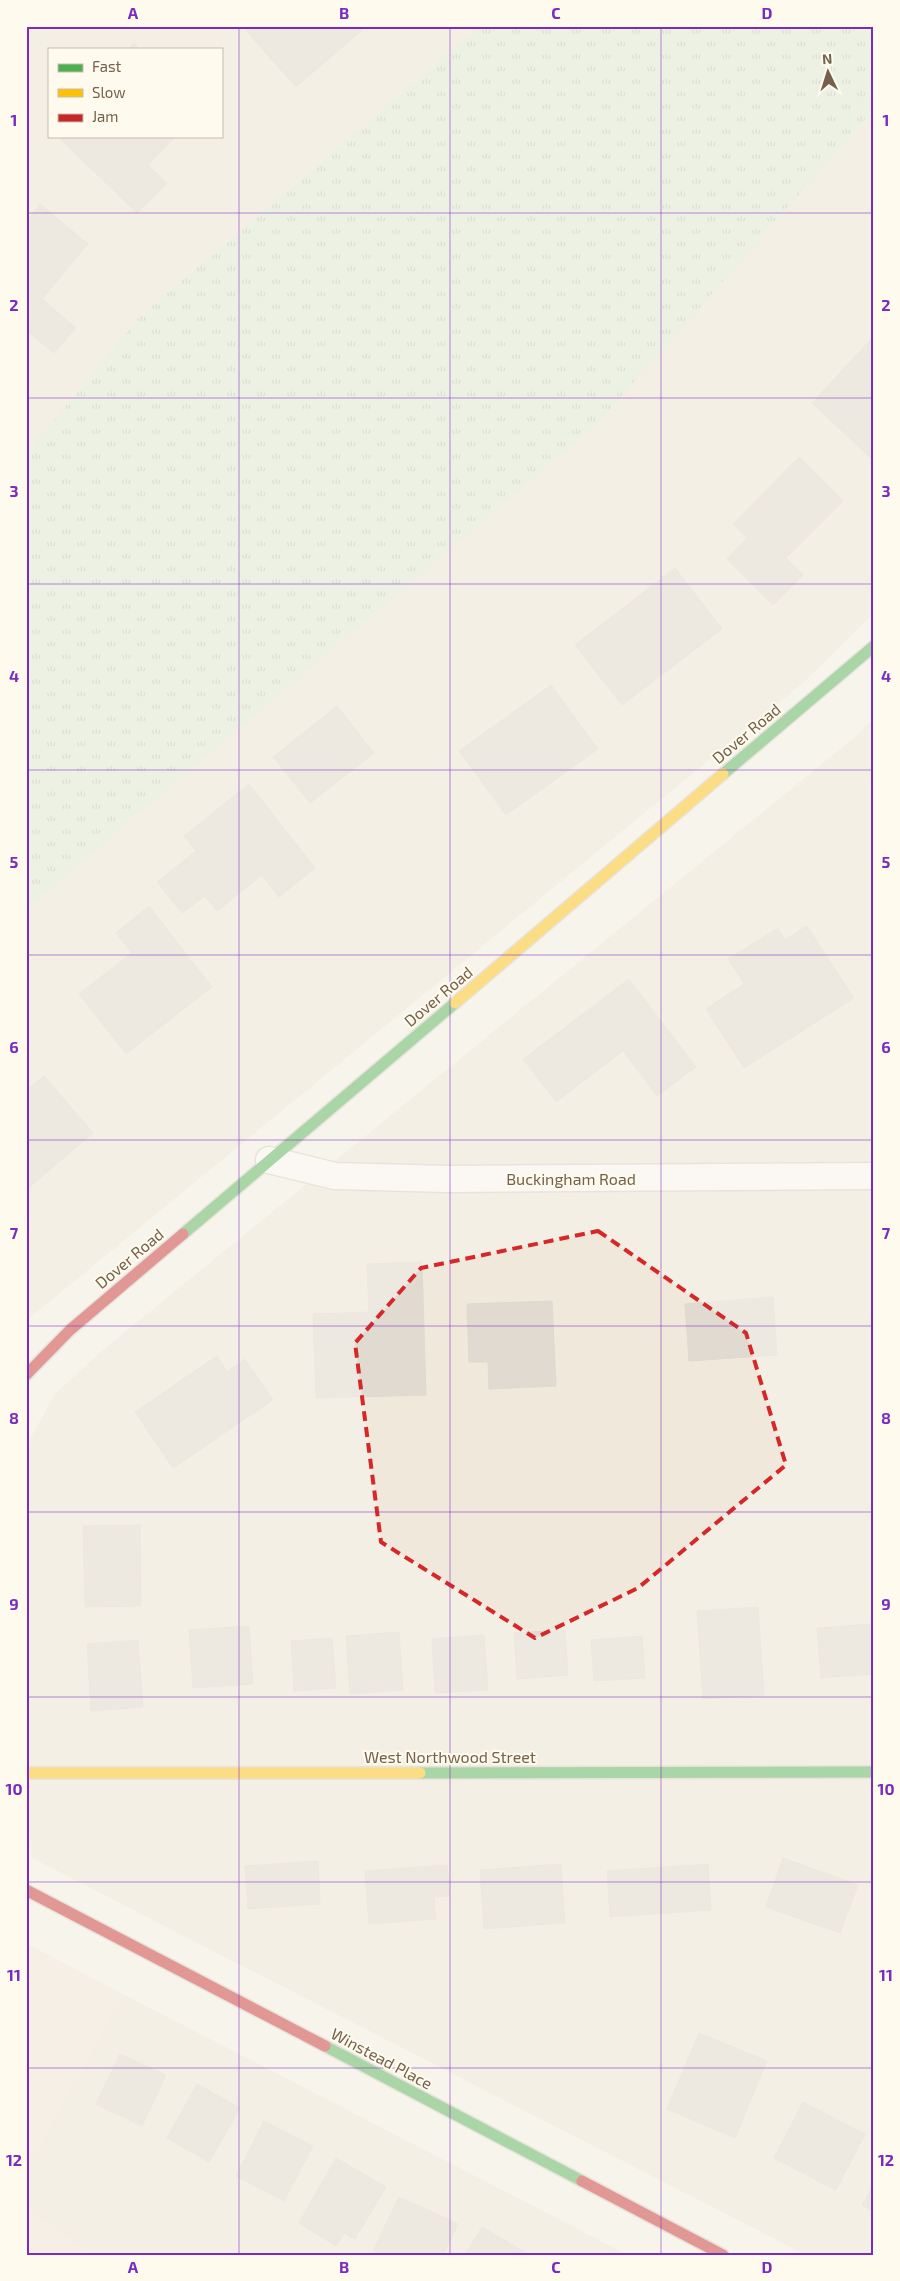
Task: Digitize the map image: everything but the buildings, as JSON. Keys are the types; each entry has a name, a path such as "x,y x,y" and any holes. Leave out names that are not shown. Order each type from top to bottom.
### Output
{"street":[{"name":"Dover Road","path":"26,1375 70,1330 874,646"},
{"name":"Buckingham Road","path":"270,1160 335,1176 448,1179 874,1176"},
{"name":"West Northwood Street","path":"26,1773 874,1772"},
{"name":"Winstead Place","path":"26,1890 724,2255"}],"highlighted area":[{"path":"598,1231 746,1333 786,1465 638,1588 535,1638 381,1542 355,1343 421,1268"}],"shaded area":[{"path":"26,26 480,26 140,316 26,454"},
{"path":"874,109 874,613 804,682 26,1321 26,909 599,421"},
{"path":"874,718 874,2255 806,2255 32,1858 26,1801 26,1457 31,1437 56,1393 104,1349 856,736"},
{"path":"26,1943 123,1994 26,2169"},
{"path":"123,1994 628,2255 87,2255 88,2253 26,2208 26,2169"},
{"path":"26,2208 88,2253 87,2255 26,2255"}],"green space":[{"path":"480,26 874,26 874,109 600,421 26,909 26,454 140,316"}],"traffic: fast":[{"path":"723,774 874,646"},
{"path":"183,1234 455,1003"},
{"path":"420,1773 874,1772"},
{"path":"325,2046 582,2181"}],"traffic: slow":[{"path":"455,1003 723,774"},
{"path":"26,1773 420,1773"}],"traffic: jam":[{"path":"26,1375 70,1330 183,1234"},
{"path":"26,1890 325,2046"},
{"path":"582,2181 723,2255"}]}
